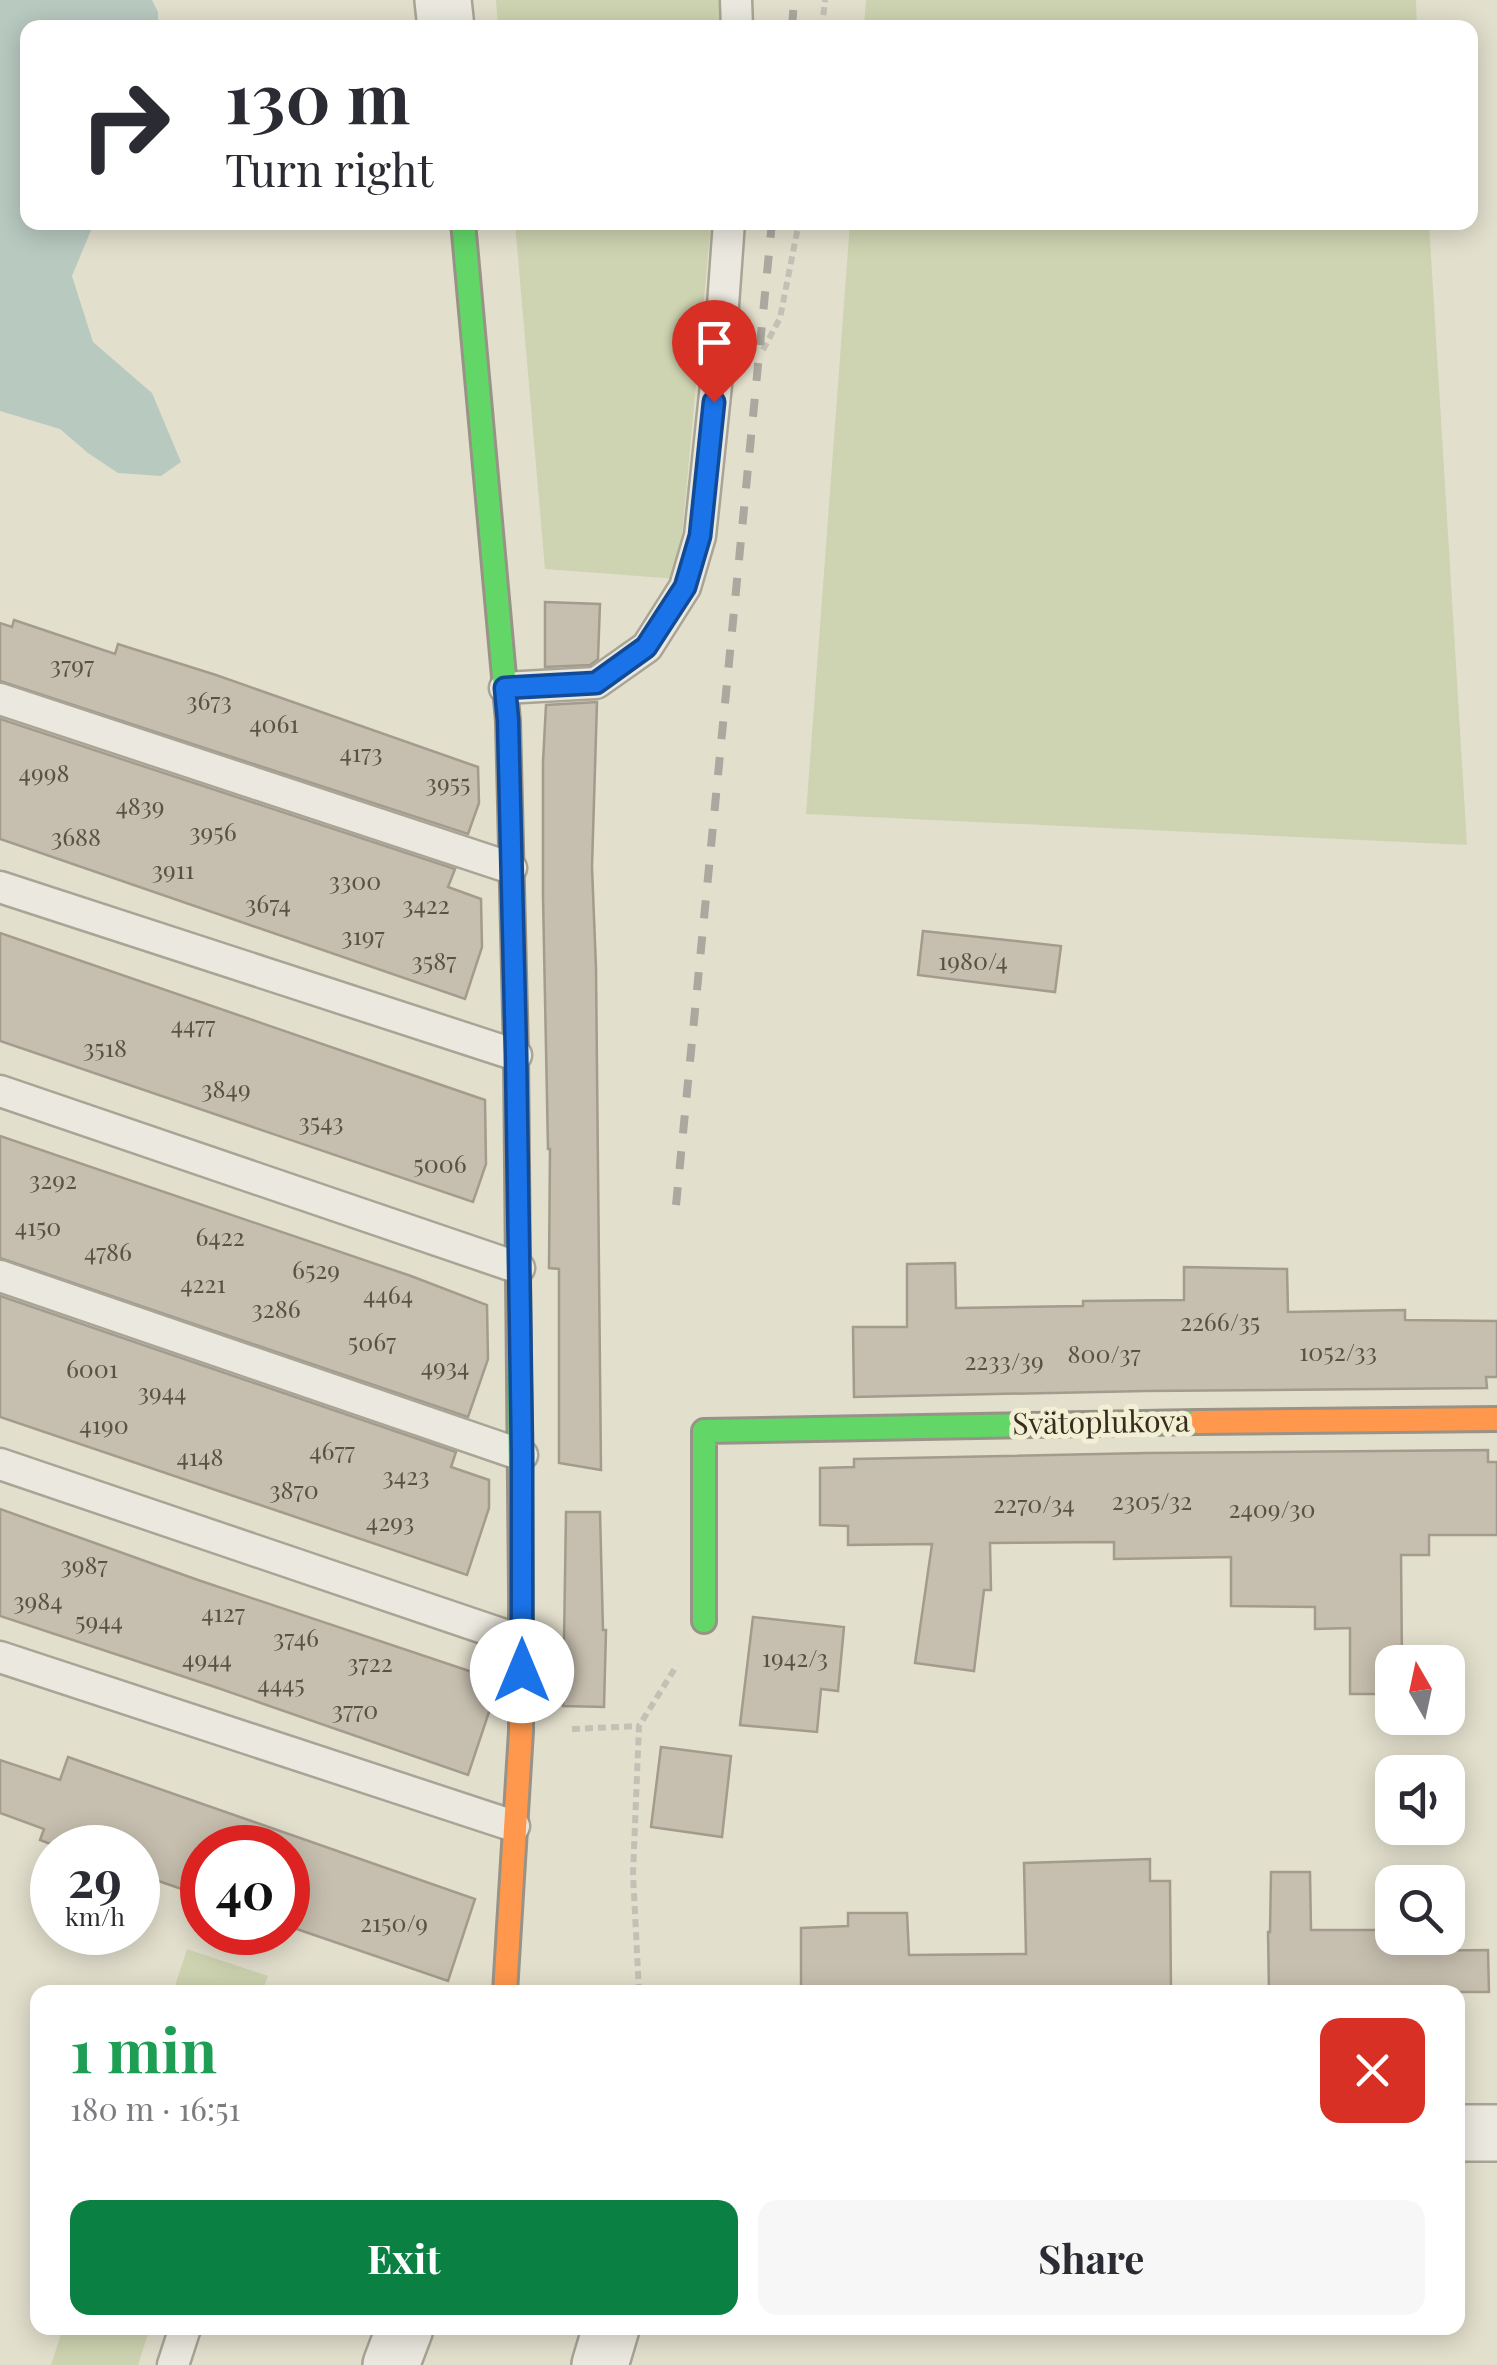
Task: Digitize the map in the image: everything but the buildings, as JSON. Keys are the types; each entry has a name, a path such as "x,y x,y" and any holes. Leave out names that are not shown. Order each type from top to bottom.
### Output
{"street":[{"path":"464,230 508,720 522,1640 521,1731 506,1985"},
{"name":"Svätoplukova","path":"704,1621 704,1431 1497,1419"},
{"path":"1465,2133 1497,2133"},
{"path":"392,2365 403,2335"},
{"path":"600,2365 609,2335"}],"lane":[{"path":"505,688 596,683 646,647 685,587 700,536 728,230"},
{"path":"0,699 511,868"},
{"path":"0,886 516,1054"},
{"path":"0,1091 519,1268"},
{"path":"0,1276 522,1454"},
{"path":"0,1464 522,1640"},
{"path":"0,1657 514,1826"},
{"path":"173,2365 183,2335"}],"path":[{"path":"714,402 759,356 780,318 797,230"},
{"path":"640,1985 633,1874 639,1726 704,1621"},
{"path":"521,1731 639,1726"}],"green space":[{"path":"496,0 732,0 730,20 497,20"},
{"path":"866,0 1416,0 1417,20 865,20"},
{"path":"516,230 710,230 678,579 545,569"},
{"path":"849,230 1429,230 1467,845 806,814"},
{"path":"185,1955 205,1955 268,1976 265,1985 175,1985"},
{"path":"61,2335 148,2335 138,2365 51,2365"}],"shaded area":[{"path":"0,0 152,0 158,20 20,20 20,230 91,230 72,276 93,342 152,393 181,462 161,476 118,473 60,429 0,411"}],"railway":[{"path":"793,20 794,0"},
{"path":"676,1205 771,230"}],"traffic: fast":[{"path":"464,230 508,721 516,1055 521,1591"},
{"path":"704,1621 704,1431 1198,1422"}],"traffic: slow":[{"path":"1198,1422 1497,1419"},
{"path":"505,1985 521,1731 521,1591"}],"route":[{"path":"522,1671 516,1054 505,688 596,683 646,647 685,587 700,536 714,402"}]}
